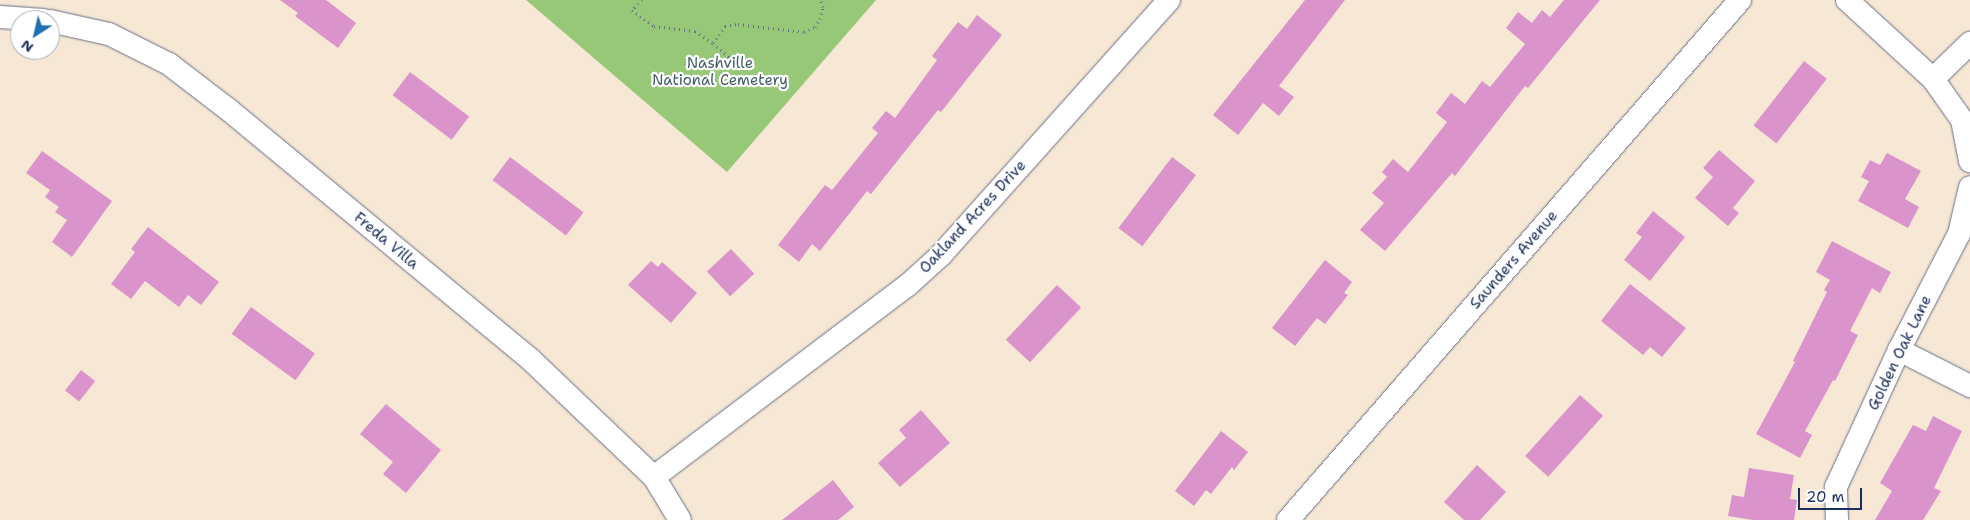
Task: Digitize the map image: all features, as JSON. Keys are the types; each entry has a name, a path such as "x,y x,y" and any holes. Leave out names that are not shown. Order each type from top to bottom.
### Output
{"street":[{"name":"Oakland Acres Drive","path":"654,477 908,285 941,255 1169,0"},
{"name":"Saunders Avenue","path":"1288,520 1740,0"},
{"path":"1847,0 1933,79 1962,120 1970,161"},
{"name":"Freda Villa","path":"60,23 110,34 169,64 229,110 530,360 654,477 680,520"},
{"path":"1933,79 1970,43"},
{"name":"Golden Oak Lane","path":"1837,520 1836,487 1899,350 1959,234 1970,187"},
{"path":"1899,350 1970,386"}],"path":[{"path":"642,0 632,10 654,26 696,31 746,71"},
{"path":"713,43 725,26 738,24 804,32 816,27 823,7 821,0"}],"green space":[{"name":"Nashville National Cemetery","path":"526,0 876,0 727,172"}],"building":[{"path":"280,0 326,0 356,23 338,48 295,16 298,13"},
{"path":"1305,0 1345,0 1279,86 1294,97 1279,116 1263,103 1238,135 1213,115"},
{"path":"1564,0 1600,0 1528,88 1525,86 1455,176 1452,173 1385,251 1360,230 1384,203 1372,193 1387,177 1382,172 1393,159 1408,172 1447,122 1436,113 1451,93 1465,104 1482,81 1490,87 1525,44 1506,28 1518,12 1532,23 1542,10 1550,17"},
{"path":"977,15 1002,35 941,112 938,110 871,194 867,191 820,251 812,244 799,262 778,245 825,185 832,190 878,133 872,128 886,111 895,118 937,60 932,56 958,22 967,29"},
{"path":"1804,61 1827,79 1776,143 1754,126"},
{"path":"410,72 469,117 452,140 393,95"},
{"path":"1719,150 1755,181 1733,208 1739,213 1728,226 1695,198 1713,177 1703,168"},
{"path":"42,151 112,201 72,257 52,242 67,220 55,212 59,207 45,197 50,190 26,173"},
{"path":"1887,153 1921,171 1905,199 1919,207 1908,228 1858,201 1869,181 1861,177 1870,160 1880,165"},
{"path":"510,157 583,212 566,236 493,180"},
{"path":"1172,157 1196,175 1142,246 1118,228"},
{"path":"1653,211 1685,237 1650,281 1624,260 1642,237 1636,233"},
{"path":"148,227 219,282 201,305 188,295 179,307 145,281 131,299 111,284 135,252 131,249"},
{"path":"1832,241 1891,272 1880,293 1872,288 1850,331 1858,335 1835,381 1833,380 1805,431 1812,435 1800,458 1756,434 1795,362 1793,361 1827,292 1824,290 1830,280 1816,272"},
{"path":"731,249 754,274 730,296 707,272"},
{"path":"1325,260 1352,282 1344,293 1348,295 1325,324 1317,318 1295,346 1272,328"},
{"path":"651,261 658,267 662,262 697,293 671,323 628,285"},
{"path":"1630,284 1686,328 1662,357 1650,347 1643,355 1601,321"},
{"path":"1057,285 1081,308 1030,362 1006,340"},
{"path":"251,307 315,353 296,380 232,334"},
{"path":"81,370 95,381 79,402 65,390"},
{"path":"1580,395 1603,416 1548,477 1525,456"},
{"path":"386,404 441,450 406,493 383,474 393,462 360,434"},
{"path":"921,410 950,443 900,487 878,463 906,438 899,430"},
{"path":"1933,416 1962,431 1934,488 1941,491 1923,520 1875,520 1892,491 1880,483 1913,425 1926,431"},
{"path":"1221,431 1248,452 1234,470 1232,467 1211,494 1206,490 1194,506 1175,491"},
{"path":"1477,465 1506,492 1480,520 1464,520 1444,502"},
{"path":"1749,468 1794,475 1790,499 1797,500 1794,520 1753,520 1728,516 1732,495 1744,497"},
{"path":"833,480 854,507 838,520 782,520"}]}
